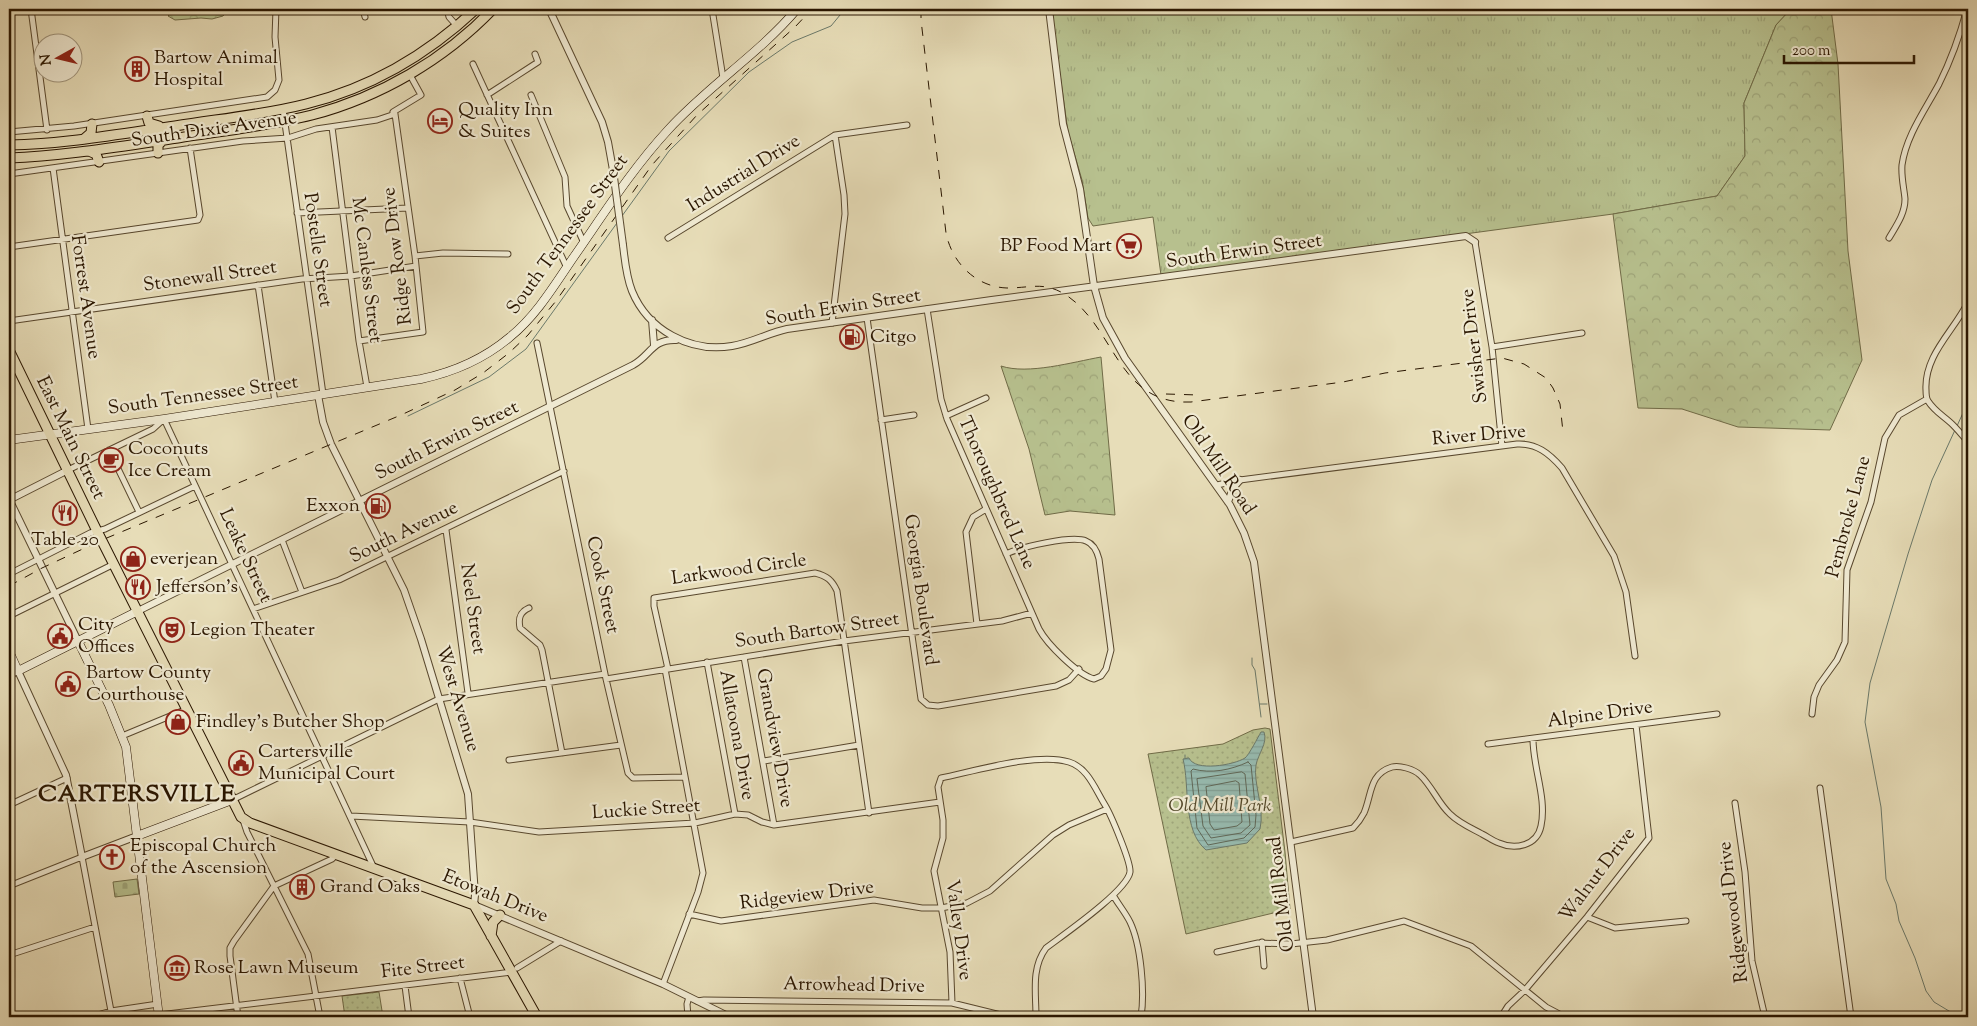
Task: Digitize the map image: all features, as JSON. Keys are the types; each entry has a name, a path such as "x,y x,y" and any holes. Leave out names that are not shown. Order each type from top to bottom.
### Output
{"main road":[{"path":"9,158 89,151 163,140 284,115 384,75 419,55 476,9"},
{"path":"406,77 406,73 456,34 483,9"},
{"path":"9,145 94,138 167,127 325,111 354,101 406,77 457,42 493,9"},
{"name":"South Tennessee Street","path":"9,440 164,419 441,374 485,355 509,338 526,322 658,141 684,113 762,45 798,9"},
{"path":"142,143 156,137 184,130 284,115"},
{"path":"147,116 148,122 151,124 167,127"},
{"path":"84,139 91,133 92,124"},
{"path":"9,153 64,147 94,138"},
{"path":"158,153 158,145 163,140"},
{"path":"89,151 96,154 99,162"},
{"name":"East Main Street","path":"9,350 97,531 243,820"},
{"path":"10,652 18,670 138,611"},
{"path":"78,641 122,736 127,756 159,1016"},
{"path":"137,836 232,800"},
{"name":"Etowah Drive","path":"243,820 474,905"},
{"name":"West Avenue","path":"474,905 491,936 514,970 537,1017"},
{"path":"491,936 493,922 500,915"}],"street":[{"path":"32,9 48,130"},
{"path":"9,132 48,130 260,99 273,93 280,80 275,37 276,9"},
{"path":"362,9 364,17"},
{"path":"446,9 457,26"},
{"path":"549,9 604,128 613,170 626,270 632,291 640,306 664,331"},
{"path":"712,9 723,78"},
{"name":"Old Mill Road","path":"1048,9 1061,115 1082,200 1094,286 1104,318 1119,348 1228,502 1244,533 1256,572 1313,1017"},
{"path":"1888,238 1904,210 1902,165 1907,148 1917,123 1950,60 1967,9"},
{"path":"487,95 538,62 535,54"},
{"path":"473,64 567,268"},
{"name":"South Dixie Avenue","path":"9,174 243,141 288,138 332,127 377,120 395,114 393,112 421,95 406,77"},
{"path":"531,95 565,177 567,206 584,243"},
{"name":"Ridge Row Drive","path":"359,341 423,332 415,256 395,114"},
{"name":"Postelle Street","path":"284,115 320,395"},
{"name":"Industrial Drive","path":"668,238 835,135 907,126"},
{"name":"Mc Canless Street","path":"332,127 359,341 367,387"},
{"path":"832,322 846,208 835,135"},
{"path":"9,247 199,219 190,148"},
{"name":"Forrest Avenue","path":"53,168 88,429"},
{"path":"297,212 344,212 408,208"},
{"name":"South Erwin Street","path":"138,611 633,366 643,359 664,331 680,340 702,347 724,347 741,344 780,330 1055,290 1466,236 1475,242"},
{"name":"Swisher Drive","path":"1475,242 1492,347 1502,446"},
{"path":"415,256 443,253 508,254"},
{"name":"Stonewall Street","path":"9,322 306,278 351,276 416,266"},
{"path":"258,285 275,402"},
{"path":"1968,302 1927,370 1926,399 1936,412 1952,424 1968,442"},
{"name":"Thoroughbred Lane","path":"927,309 940,393 946,416 1041,633 1049,645 1079,669"},
{"name":"Georgia Boulevard","path":"867,318 920,695 923,701 930,706 1056,686 1069,680 1079,669"},
{"path":"652,320 653,346 667,340 680,340"},
{"path":"1492,347 1582,333"},
{"name":"Cook Street","path":"537,343 606,677 629,776 633,778 686,777"},
{"name":"West Avenue","path":"320,395 323,422 330,444 388,557 410,605 466,785 470,822 474,905"},
{"path":"946,416 986,398"},
{"name":"Pembroke Lane","path":"1812,714 1814,697 1819,685 1837,660 1845,642 1847,570 1871,502 1885,438 1899,415 1926,399"},
{"path":"881,420 914,415"},
{"path":"78,641 9,500 153,429 164,419"},
{"name":"Leake Street","path":"164,419 351,816 374,869"},
{"name":"River Drive","path":"1217,485 1240,480 1502,446 1524,444 1536,446 1552,458 1570,480 1607,541 1620,572 1631,619 1636,656"},
{"path":"109,450 139,512"},
{"name":"South Avenue","path":"253,609 339,580 446,530 564,471"},
{"path":"1228,502 1231,491 1240,480"},
{"path":"9,574 195,486"},
{"path":"977,624 966,532 973,517 986,509"},
{"name":"Neel Street","path":"446,530 468,693"},
{"path":"1006,554 1027,546 1076,539 1089,542 1095,548 1099,559 1109,634 1110,657 1105,672 1097,678 1089,677 1079,669"},
{"path":"282,540 302,592"},
{"path":"9,616 114,564"},
{"name":"Larkwood Circle","path":"666,669 654,598 815,573 825,576 832,581 837,591 869,813"},
{"path":"529,608 523,611 520,616 520,628 542,650 562,753"},
{"name":"South Bartow Street","path":"232,800 439,699 468,693 666,669 977,624 1015,618 1032,612"},
{"name":"Grandview Drive","path":"744,657 774,825"},
{"name":"Allatoona Drive","path":"707,662 735,814"},
{"path":"663,984 703,873 666,669"},
{"path":"9,675 18,670 67,778 111,1012"},
{"path":"122,736 187,709"},
{"name":"Alpine Drive","path":"1488,744 1716,714"},
{"name":"Walnut Drive","path":"1501,1017 1508,1006 1525,990 1586,917 1649,838 1636,725"},
{"path":"1292,842 1353,828 1364,813 1371,785 1375,778 1382,771 1394,766 1407,768 1419,774 1442,806 1461,824 1498,843 1513,847 1523,846 1532,841 1539,833 1542,817 1533,739"},
{"path":"764,761 859,744"},
{"path":"509,760 622,745"},
{"name":"Valley Drive","path":"952,1003 950,952 934,871 943,838 938,787 941,778 1004,765 1051,759 1068,762 1080,767 1086,773 1107,809"},
{"path":"9,805 67,778"},
{"path":"1820,788 1851,1017"},
{"name":"Luckie Street","path":"351,816 470,822 539,832 695,823 735,814 748,815 762,822 774,825 940,802"},
{"name":"Ridgewood Drive","path":"1735,803 1745,872 1752,962 1765,1017"},
{"path":"1036,1017 1036,970 1040,956 1046,948 1113,895 1124,884 1130,874 1130,864 1107,809"},
{"name":"Ridgeview Drive","path":"689,914 711,920 724,921 874,900 922,908 941,908 967,903 990,891 1053,835 1069,825 1107,809"},
{"path":"243,820 308,954 320,1017"},
{"path":"9,886 137,836"},
{"path":"238,1017 230,948 274,886 336,855"},
{"path":"1113,895 1130,922 1135,936 1144,999 1141,1017"},
{"name":"Etowah Drive","path":"474,905 663,984 730,1017"},
{"path":"1586,917 1615,928 1686,921"},
{"path":"1217,952 1262,942 1285,944 1338,938 1404,921 1470,946 1546,1007 1565,1017"},
{"path":"9,955 95,926"},
{"name":"Fite Street","path":"159,1016 316,995 405,986 514,970 561,941"},
{"path":"1262,942 1264,966"},
{"path":"460,978 470,1017"},
{"path":"405,986 409,1017"},
{"path":"688,1017 687,1004 689,997"},
{"name":"Arrowhead Drive","path":"697,1001 769,1000 952,1003 1009,1017"},
{"path":"91,1017 158,1004"}],"green space":[{"path":"175,9 229,9 223,16 212,19 175,20 168,16"},
{"path":"1051,9 1791,9 1776,25 1744,103 1745,156 1717,196 1613,214 1161,275 1153,217 1093,226 1088,218 1082,180 1068,132"},
{"path":"1791,9 1831,9 1838,64 1848,251 1862,360 1830,430 1738,427 1682,409 1638,408 1613,214 1717,196 1745,156 1744,103 1776,25"},
{"path":"1101,357 1115,515 1070,511 1045,515 1029,449 1001,366 1024,369 1037,368"},
{"name":"Old Mill Park","path":"1270,729 1290,909 1186,934 1148,754 1223,744 1253,730"},
{"path":"137,879 139,894 115,897 113,882"},
{"path":"379,992 383,1017 345,1017 342,996"}],"water":[{"path":"1261,732 1264,732 1265,740 1256,765 1256,780 1261,813 1260,829 1247,843 1206,850 1198,841 1190,820 1183,759 1189,758 1199,765 1206,766 1224,765 1240,761 1247,756"}],"waterway":[{"path":"622,216 669,151 749,72 792,42 831,26 845,9"},
{"path":"408,416 489,377 526,349 617,223"},
{"path":"1957,426 1968,402"},
{"path":"1955,430 1932,480 1908,554 1870,683 1865,722 1881,807 1886,879 1896,904 1899,921 1915,958 1926,991 1934,1002 1959,1017"},
{"path":"1252,658 1261,717"},
{"path":"1260,704 1267,704"}],"railway":[{"path":"9,586 42,568 102,540 401,415 455,390 483,373 528,335 556,301 652,165 697,115 795,27 812,9"},
{"path":"921,9 946,233 954,254 967,271 985,283 1007,288 1037,286 1051,288 1066,295 1083,309 1132,378 1147,391 1166,400 1191,402 1343,382 1385,373 1502,358 1524,364 1546,378 1560,404 1563,432"},
{"path":"1166,394 1198,395"}],"place":[{"name":"Bartow Animal Hospital","path":"137,69"},
{"name":"Quality Inn & Suites","path":"440,121"},
{"name":"BP Food Mart","path":"1129,246"},
{"name":"Citgo","path":"852,337"},
{"name":"Coconuts Ice Cream","path":"111,460"},
{"name":"Exxon","path":"378,506"},
{"name":"Table 20","path":"65,513"},
{"name":"everjean","path":"133,559"},
{"name":"Jefferson's","path":"138,587"},
{"name":"Legion Theater","path":"172,630"},
{"name":"City Offices","path":"60,636"},
{"name":"Bartow County Courthouse","path":"68,684"},
{"name":"Findley's Butcher Shop","path":"178,722"},
{"name":"Cartersville Municipal Court","path":"241,763"},
{"name":"Episcopal Church of the Ascension","path":"112,857"},
{"name":"Grand Oaks","path":"302,887"},
{"name":"Rose Lawn Museum","path":"177,968"}],"district":[{"name":"CARTERSVILLE","path":"137,795"}]}
